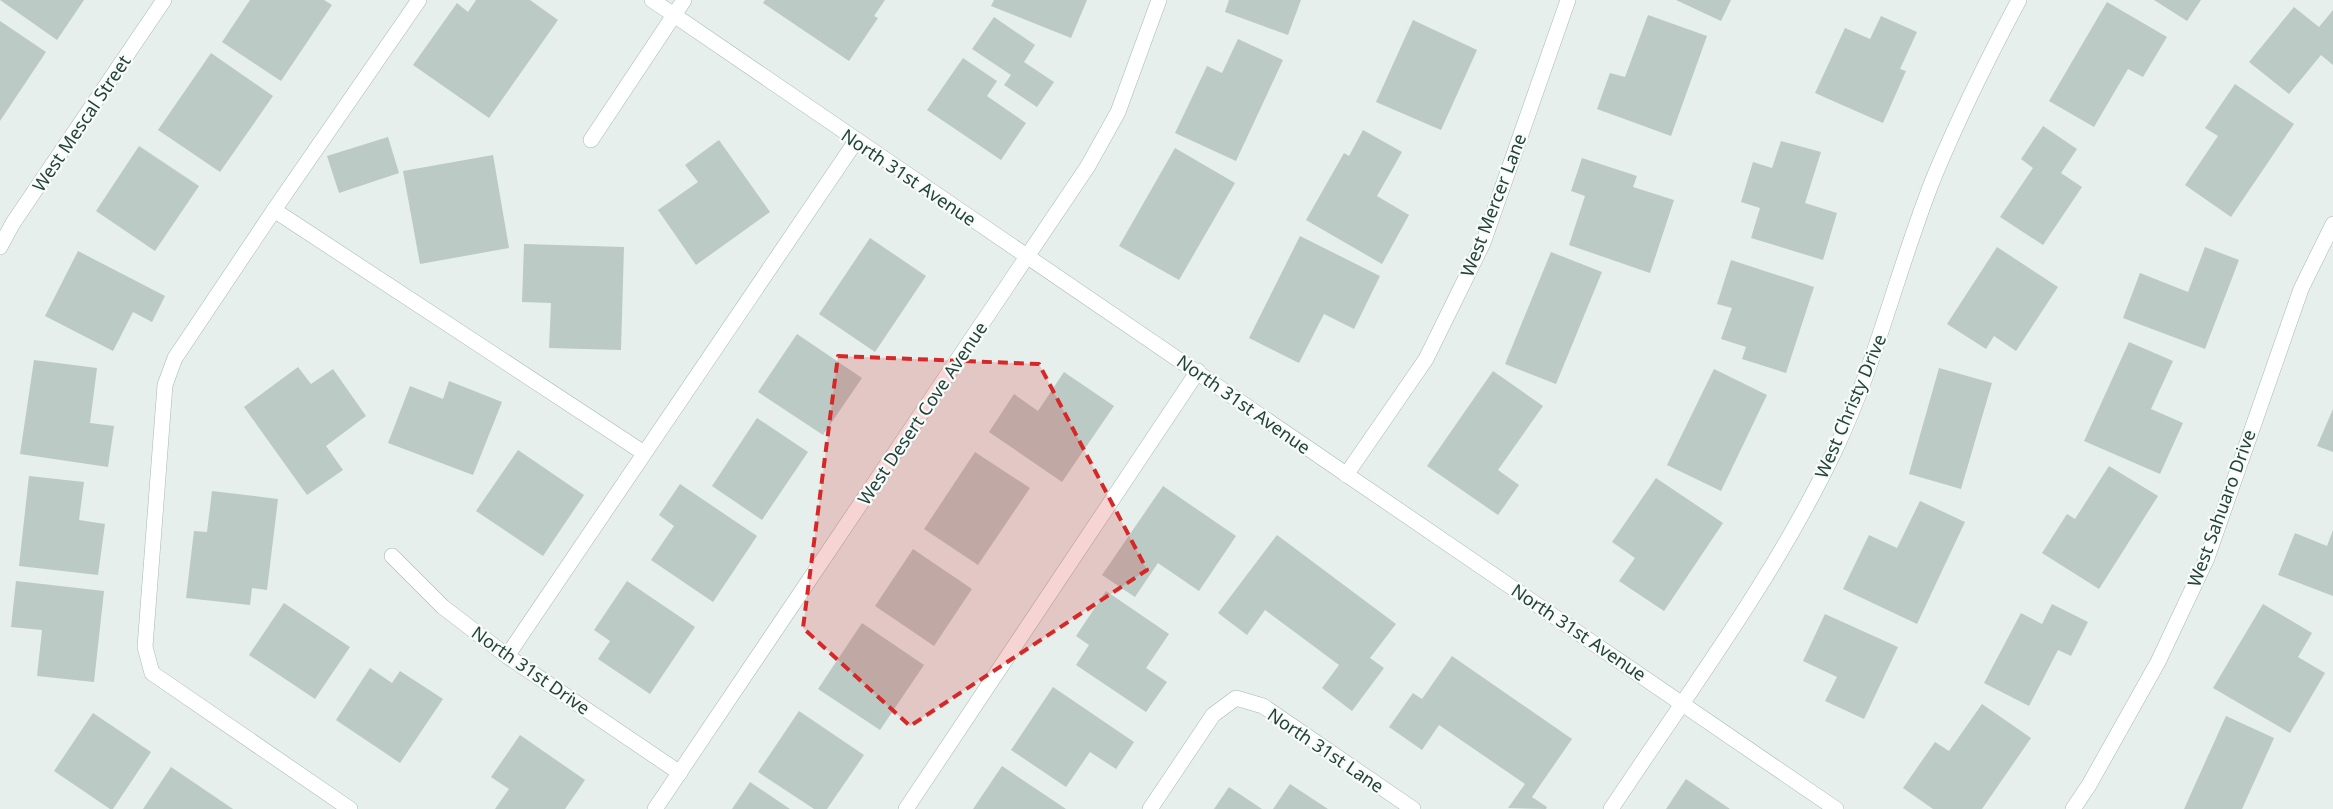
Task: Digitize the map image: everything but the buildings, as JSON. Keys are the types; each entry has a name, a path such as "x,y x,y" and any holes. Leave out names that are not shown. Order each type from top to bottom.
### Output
{"street":[{"name":"West Mescal Street","path":"0,247 13,223 164,0"},
{"path":"350,809 152,673 145,647 165,385 174,358 419,0"},
{"name":"North 31st Avenue","path":"652,0 1836,809"},
{"path":"591,140 684,0"},
{"name":"West Desert Cove Avenue","path":"655,809 1088,166 1118,112 1158,0"},
{"name":"West Mercer Lane","path":"1346,475 1426,358 1483,243 1568,0"},
{"name":"West Christy Drive","path":"1611,809 1756,594 1836,448 1869,371 1934,178 1966,106 2019,0"},
{"path":"507,656 856,141"},
{"path":"274,210 644,453"},
{"name":"West Sahuaro Drive","path":"2073,809 2158,662 2207,558 2301,289 2333,224"},
{"path":"906,809 1198,372"},
{"name":"North 31st Drive","path":"392,556 443,607 507,656 680,772"},
{"name":"North 31st Lane","path":"1150,809 1213,715 1236,698 1263,706 1413,809"}],"highlighted area":[{"path":"838,356 1039,364 1147,570 910,726 803,628"}]}
